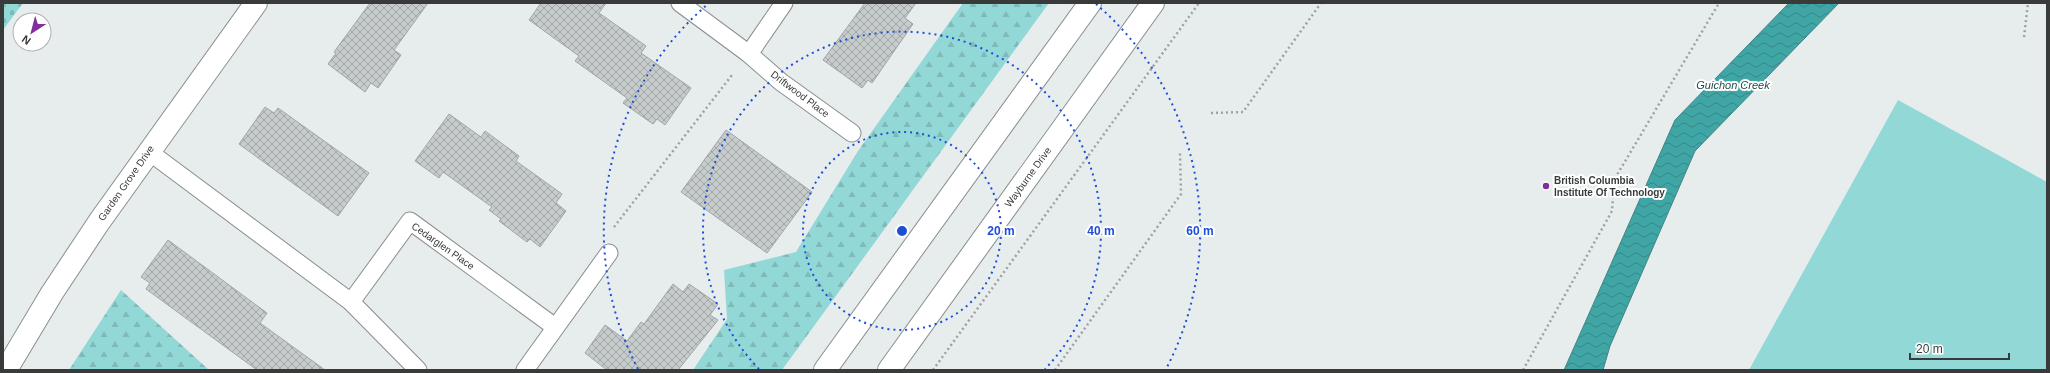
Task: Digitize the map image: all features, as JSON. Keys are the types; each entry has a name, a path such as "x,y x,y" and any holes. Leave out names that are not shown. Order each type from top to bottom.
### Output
{"street":[{"name":"Garden Grove Drive","path":"6,370 52,293 148,151 256,3"},
{"path":"825,370 1090,3"},
{"name":"Wayburne Drive","path":"889,370 1154,3"}],"lane":[{"name":"Driftwood Place","path":"680,3 749,54 781,82 852,133"},
{"path":"749,54 784,3"},
{"path":"148,151 351,302 418,370"},
{"name":"Cedarglen Place","path":"351,302 410,221 555,327"},
{"path":"525,370 609,253"}],"path":[{"path":"933,370 1199,3"},
{"path":"1211,113 1243,112 1321,3"},
{"path":"1523,370 1612,211 1614,180 1719,3"},
{"path":"2024,37 2028,3"},
{"path":"609,253 608,236 749,54"},
{"path":"1055,370 1181,194 1180,153"}],"green space":[{"path":"3,3 23,3 16,12 12,12 12,18 3,30"},
{"path":"963,3 1049,3 782,370 693,370 727,319 724,270 796,252 858,151"},
{"path":"1898,100 2047,182 2047,370 1749,370"},
{"path":"121,290 209,370 69,370"}],"water":[{"name":"Guichon Creek","path":"1789,3 1839,3 1695,151 1610,346 1603,370 1564,370 1675,120"}],"building":[{"path":"370,3 428,3 394,50 401,55 378,88 371,83 365,92 328,64 336,53 334,52"},
{"path":"541,3 606,3 599,13 646,46 641,53 691,88 665,125 657,119 653,124 623,103 627,98 575,61 579,56 529,20"},
{"path":"865,3 916,3 905,18 913,24 872,83 868,80 862,88 823,60"},
{"path":"265,107 274,113 278,108 369,173 338,216 239,144"},
{"path":"449,114 481,137 485,131 519,156 516,161 562,194 556,203 566,211 540,247 530,239 527,242 499,221 501,219 489,210 492,207 443,172 439,178 415,161"},
{"path":"726,130 812,192 767,253 681,192"},
{"path":"168,240 267,313 260,323 325,370 257,370 146,289 150,283 141,277"},
{"path":"673,284 683,292 689,284 718,304 710,315 718,320 678,370 607,370 585,353 605,325 627,341 641,322 644,324"}],"place":[{"name":"British Columbia Institute Of Technology","path":"1546,186"}]}
